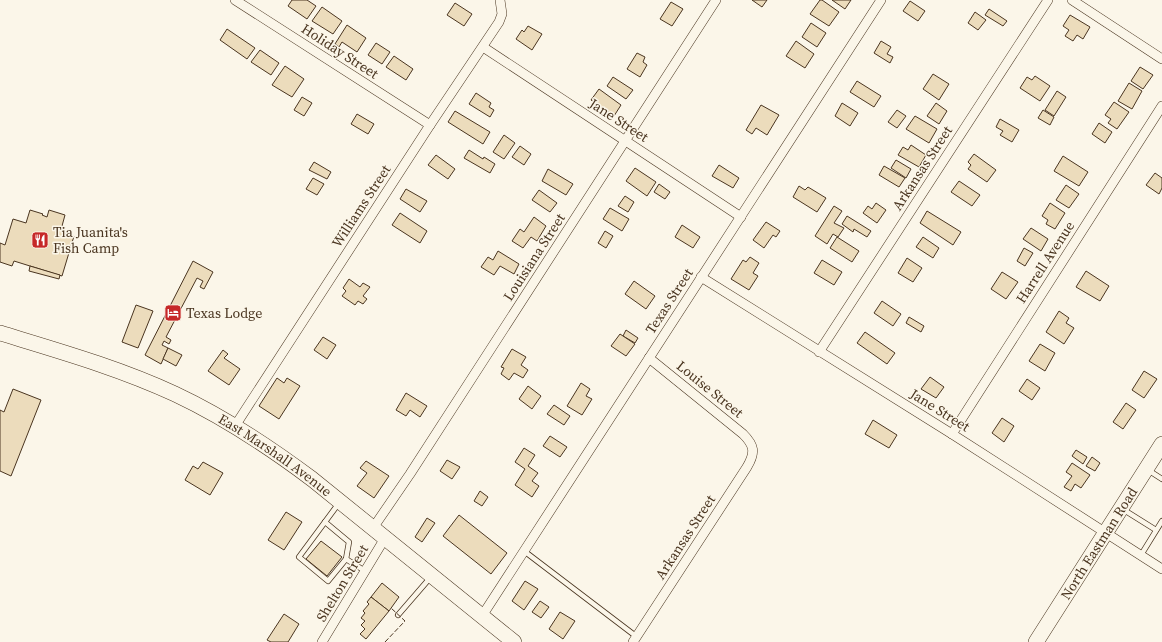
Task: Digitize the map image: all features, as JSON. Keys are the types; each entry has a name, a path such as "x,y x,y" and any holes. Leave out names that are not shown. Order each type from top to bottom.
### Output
{"main road":[{"name":"East Marshall Avenue","path":"0,333 136,378 190,401 235,426 280,455 514,642"},
{"name":"North Eastman Road","path":"1036,642 1162,444"}],"street":[{"name":"Holiday Street","path":"235,0 430,125"},
{"name":"Williams Street","path":"235,426 501,18 502,10 500,0"},
{"name":"Louisiana Street","path":"373,528 410,474 716,0"},
{"name":"Texas Street","path":"482,616 880,0"},
{"name":"Arkansas Street","path":"820,352 1048,0"},
{"path":"1072,0 1162,59"},
{"name":"Jane Street","path":"482,47 741,217"},
{"name":"Harrell Avenue","path":"952,434 1162,106"},
{"name":"Jane Street","path":"701,277 952,434 1162,570"},
{"name":"Louise Street","path":"649,358 743,434 752,445"},
{"name":"Arkansas Street","path":"635,639 747,467 753,453 752,445"},
{"name":"Shelton Street","path":"322,642 385,538"}],"lane":[{"path":"1146,469 1162,479"},
{"path":"325,522 349,542 346,559 328,581 299,557 325,522 340,502"},
{"path":"1121,508 1156,530"},
{"path":"1140,556 1162,521"},
{"path":"524,551 635,639"},
{"path":"346,559 365,571"},
{"path":"398,615 431,576"}],"building":[{"path":"292,0 307,0 316,6 307,19 288,6"},
{"path":"752,0 767,0 762,7"},
{"path":"820,0 839,12 829,26 810,14"},
{"path":"832,0 851,0 845,9"},
{"path":"910,1 925,11 918,21 903,11"},
{"path":"671,2 683,9 672,26 660,19"},
{"path":"455,3 472,14 464,26 447,15"},
{"path":"322,7 342,21 333,34 312,21"},
{"path":"989,9 1007,21 1003,26 985,15"},
{"path":"975,12 986,20 978,30 968,23"},
{"path":"1070,15 1090,27 1083,39 1077,35 1073,41 1065,36 1069,30 1063,26"},
{"path":"811,23 826,33 817,47 802,37"},
{"path":"347,25 366,38 357,52 342,42 339,47 335,44"},
{"path":"528,26 542,34 532,50 516,39 522,30 524,32"},
{"path":"227,29 255,48 247,59 220,40"},
{"path":"796,41 814,54 805,68 786,56"},
{"path":"881,41 891,47 887,54 893,57 890,63 874,53"},
{"path":"376,43 390,52 382,64 368,55"},
{"path":"260,50 279,63 271,75 251,62"},
{"path":"637,53 645,57 643,62 647,65 640,77 627,69"},
{"path":"394,56 413,69 406,80 386,67"},
{"path":"285,66 304,79 292,97 272,85"},
{"path":"1140,67 1153,75 1143,89 1131,81"},
{"path":"933,74 949,84 939,100 923,89"},
{"path":"1035,76 1050,86 1040,101 1020,88 1027,77 1032,80"},
{"path":"613,77 633,90 626,99 607,86"},
{"path":"857,81 881,96 874,107 850,92"},
{"path":"1129,83 1142,91 1132,109 1118,101"},
{"path":"599,89 621,105 614,116 591,100"},
{"path":"1057,91 1066,97 1054,116 1045,110"},
{"path":"476,93 491,103 489,107 494,110 490,117 469,104"},
{"path":"302,97 312,103 304,116 294,110"},
{"path":"1114,102 1129,112 1117,129 1108,123 1111,119 1105,115"},
{"path":"842,103 858,113 850,126 835,116"},
{"path":"936,103 947,111 939,124 927,116"},
{"path":"761,105 779,115 767,135 756,128 752,134 746,130"},
{"path":"897,110 906,116 897,128 888,122"},
{"path":"1043,110 1054,117 1050,125 1038,118"},
{"path":"455,111 490,132 483,144 448,122"},
{"path":"357,114 374,124 368,134 351,124"},
{"path":"915,116 937,129 929,143 906,129"},
{"path":"1000,119 1019,130 1012,142 1000,135 1003,131 996,127"},
{"path":"1099,123 1112,132 1105,143 1092,134"},
{"path":"504,135 515,143 504,159 493,152"},
{"path":"911,145 926,155 919,167 898,155 903,147 908,150"},
{"path":"520,146 531,154 524,165 512,157"},
{"path":"469,150 483,159 484,157 495,164 490,173 464,158"},
{"path":"974,154 996,170 987,182 968,169 971,165 968,162"},
{"path":"436,155 455,169 448,179 428,165"},
{"path":"1063,156 1088,172 1079,186 1054,171"},
{"path":"896,160 911,169 906,178 891,168"},
{"path":"314,162 331,172 327,179 309,170"},
{"path":"719,165 739,178 733,188 712,176"},
{"path":"884,166 905,178 899,187 879,175"},
{"path":"635,168 656,182 647,196 626,181"},
{"path":"548,169 573,184 566,195 542,181"},
{"path":"1155,173 1162,178 1162,188 1159,194 1146,185"},
{"path":"313,178 324,184 317,195 306,189"},
{"path":"959,181 980,195 972,206 951,192"},
{"path":"659,184 670,192 665,199 654,192"},
{"path":"1066,185 1079,194 1069,208 1056,200"},
{"path":"799,186 805,190 808,187 826,198 817,212 793,197"},
{"path":"406,189 427,201 420,212 400,199"},
{"path":"539,190 557,203 550,212 532,200"},
{"path":"625,196 634,202 628,212 618,206"},
{"path":"876,203 886,210 877,223 863,213 868,206 872,209"},
{"path":"1050,203 1065,213 1055,229 1046,224 1048,220 1042,216"},
{"path":"834,206 842,211 834,223 844,228 838,237 833,234 827,244 815,236"},
{"path":"610,208 629,219 622,231 603,219"},
{"name":"Tia Juanita's Fish Camp","path":"30,210 43,214 42,215 47,217 49,210 65,215 62,226 65,227 63,233 74,236 62,276 14,261 12,266 0,262 0,243 5,245 13,219 26,223"},
{"path":"927,211 961,232 953,245 920,223"},
{"path":"400,213 427,231 420,243 392,225"},
{"path":"847,216 871,231 867,237 854,229 853,232 842,224"},
{"path":"534,217 546,226 537,241 531,237 523,248 512,241 520,229 524,232"},
{"path":"766,222 780,231 776,237 773,235 764,248 753,240"},
{"path":"682,225 700,237 693,248 675,237"},
{"path":"1031,228 1048,239 1041,251 1023,239"},
{"path":"605,231 613,236 606,248 598,243"},
{"path":"837,237 859,251 852,262 830,248"},
{"path":"923,237 939,248 933,258 916,247"},
{"path":"1024,248 1033,253 1025,266 1017,261"},
{"path":"498,251 519,264 514,274 500,266 494,275 481,267 488,257 493,260"},
{"path":"750,257 759,263 753,273 758,276 749,290 731,279 743,260 746,262"},
{"path":"907,258 922,268 913,282 898,273"},
{"path":"822,260 842,272 834,285 814,273"},
{"name":"Texas Lodge","path":"193,261 213,272 204,289 200,287 203,281 197,278 166,337 171,340 169,344 164,341 162,345 168,348 161,364 145,355"},
{"path":"30,266 60,275 59,279 29,271"},
{"path":"1086,271 1109,286 1100,301 1076,287"},
{"path":"1002,272 1018,282 1006,299 991,289"},
{"path":"349,279 360,287 363,283 370,287 363,296 367,299 363,304 358,301 355,305 342,296 346,291 343,288"},
{"path":"634,281 655,296 646,309 625,294"},
{"path":"882,301 901,314 893,326 874,313"},
{"path":"136,305 153,311 138,348 122,342"},
{"path":"1059,311 1069,318 1066,323 1074,328 1064,344 1046,332"},
{"path":"909,317 924,326 921,332 906,323"},
{"path":"626,330 638,338 635,343 623,336"},
{"path":"865,332 895,353 887,364 857,343"},
{"path":"620,334 635,344 626,356 611,346"},
{"path":"323,337 336,345 327,359 314,350"},
{"path":"1040,344 1055,353 1045,371 1029,361"},
{"path":"168,348 182,355 176,366 163,359"},
{"path":"512,349 526,357 521,365 528,370 523,378 514,373 509,380 501,374 504,368 501,367"},
{"path":"223,350 228,354 224,358 240,369 229,385 208,371"},
{"path":"1144,371 1157,379 1144,398 1132,390"},
{"path":"930,377 944,387 936,398 921,389"},
{"path":"277,378 284,383 287,378 300,386 279,419 259,406"},
{"path":"1027,379 1040,388 1032,400 1019,391"},
{"path":"581,383 590,389 586,396 592,399 582,415 567,406"},
{"path":"528,386 541,396 532,409 519,399"},
{"path":"13,389 41,400 11,476 0,471 0,410 4,412"},
{"path":"406,393 427,406 420,417 410,410 406,416 396,410"},
{"path":"1126,403 1136,410 1123,429 1113,422"},
{"path":"554,405 570,416 564,425 547,414"},
{"path":"1002,418 1014,426 1004,442 992,433"},
{"path":"873,420 897,435 889,448 865,434"},
{"path":"550,436 567,447 560,457 543,446"},
{"path":"524,448 535,455 528,466 538,473 532,481 539,486 532,497 515,485 525,469 515,462"},
{"path":"1076,450 1087,457 1083,464 1072,456"},
{"path":"1092,457 1100,463 1095,471 1086,466"},
{"path":"447,460 460,467 452,479 440,471"},
{"path":"366,461 389,476 374,498 357,486 367,473 360,468"},
{"path":"203,462 223,473 210,495 185,480 193,466 198,469"},
{"path":"1072,463 1090,475 1081,488 1075,484 1071,491 1064,487 1072,476 1066,472"},
{"path":"480,491 488,497 482,506 474,501"},
{"path":"286,512 302,522 284,550 268,540"},
{"path":"459,515 507,553 491,574 443,536"},
{"path":"427,518 435,523 422,542 415,537"},
{"path":"321,541 342,557 327,576 306,559"},
{"path":"525,581 538,589 524,610 512,601"},
{"path":"382,583 399,597 389,611 371,597"},
{"path":"371,597 389,611 366,639 360,634 365,629 361,625 365,621 361,618 365,613 363,611 369,604 367,602"},
{"path":"540,601 549,607 541,618 532,612"},
{"path":"560,612 575,621 563,639 549,629"},
{"path":"284,614 299,624 288,642 271,642 267,640"}],"fence":[{"path":"385,642 405,621 391,608"}],"place":[{"name":"Tia Juanita's Fish Camp","path":"40,240"},
{"name":"Texas Lodge","path":"173,313"}]}
